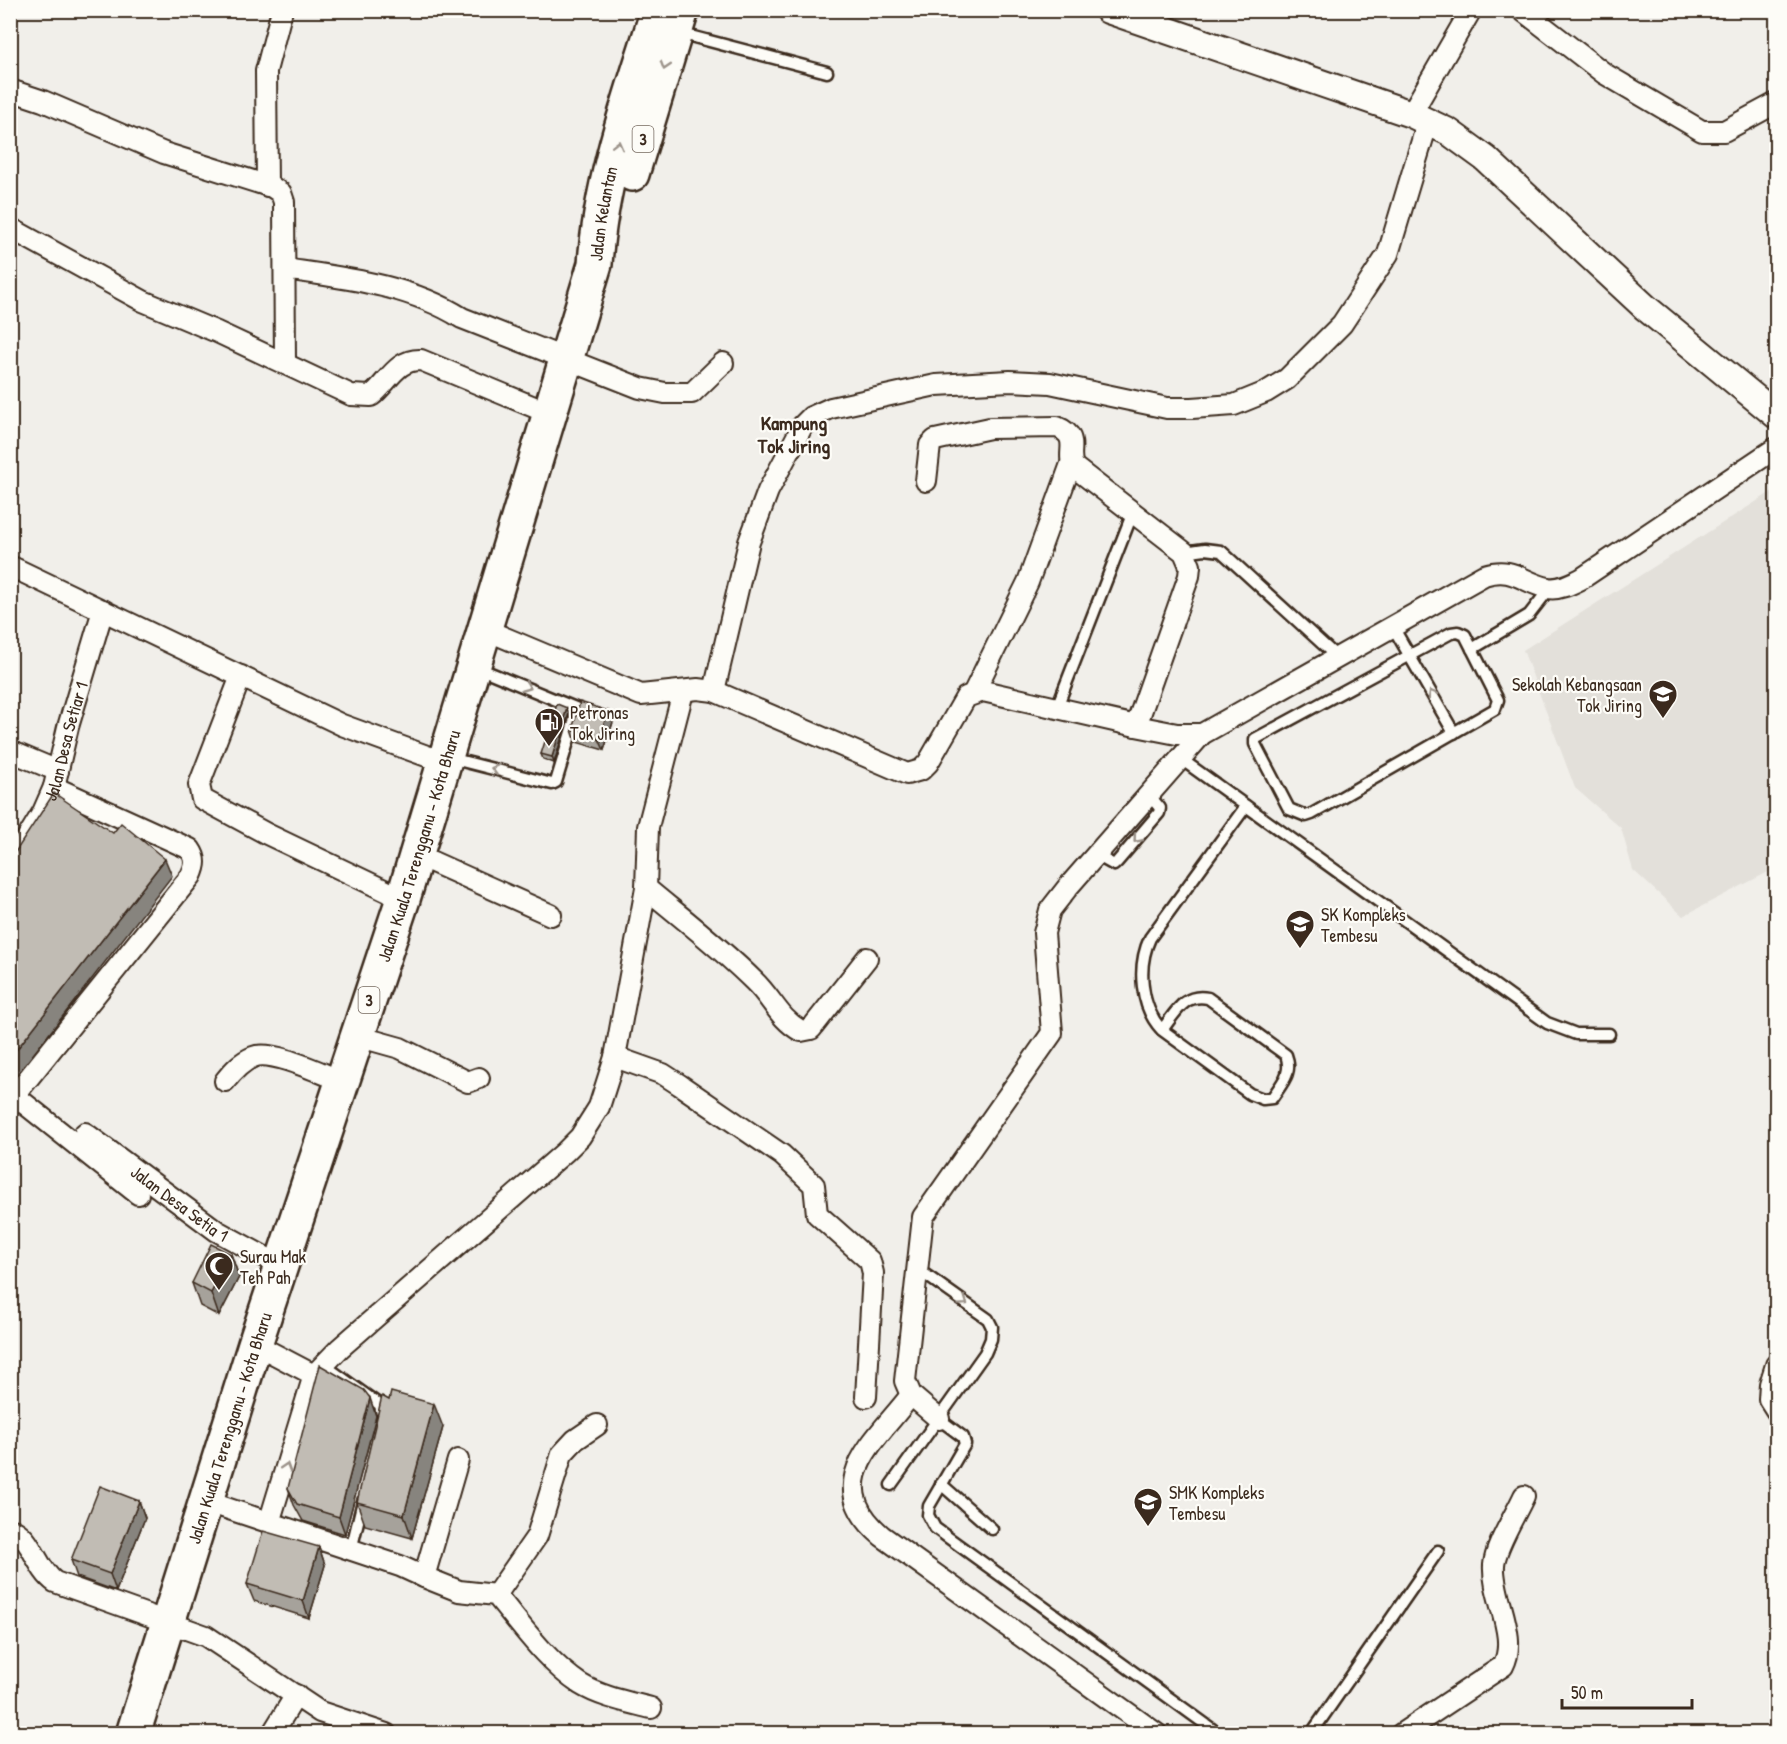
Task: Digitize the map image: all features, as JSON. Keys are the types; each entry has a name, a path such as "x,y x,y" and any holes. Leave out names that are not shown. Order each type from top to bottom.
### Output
{"highway":[{"name":"Jalan Kelantan","path":"595,264 598,224 630,97 676,15"},
{"name":"Jalan Kuala Terengganu - Kota Bharu","path":"133,1734 255,1344 417,855 444,759 595,264"}],"street":[{"path":"267,186 266,72 282,10"},
{"path":"1108,10 1420,118 1469,145 1646,308 1776,415"},
{"path":"714,691 749,542 768,491 803,425 811,417 831,408 936,385 1010,381 1050,382 1167,408 1234,405 1266,392 1287,379 1342,324 1388,254 1420,118 1471,10"},
{"path":"1522,10 1605,74 1702,131 1724,131 1776,103"},
{"path":"10,90 43,100 164,153 267,186 281,193 284,202 285,363"},
{"path":"10,228 133,296 285,363 351,395 362,398 371,396 402,364 411,360 421,360 550,414"},
{"path":"285,269 363,281 419,297 440,304 462,318 566,360 653,391 686,394 699,387 723,363"},
{"path":"484,628 641,695 698,689 714,691 908,774 921,770 928,763 960,704 974,692 1028,582 1071,464 1072,444 1061,429 1050,425 990,428 932,442 926,481"},
{"path":"939,1419 911,1395 905,1381 904,1368 923,1217 1052,1033 1044,933 1046,921 1050,910 1096,855 1202,734 1484,575 1500,570 1550,588 1565,586 1581,579 1776,448"},
{"path":"1071,464 1184,552 1190,566 1136,726"},
{"path":"10,566 373,738 444,759"},
{"name":"Jalan Desa Setiar 1","path":"10,866 43,812 56,779 68,726 104,610"},
{"path":"241,676 199,785 202,798 267,834 403,899"},
{"path":"269,1523 319,1370 580,1137 599,1107 615,1057 645,888 648,827 683,692"},
{"path":"974,692 991,692 1177,734 1202,734"},
{"path":"10,751 56,779 190,849 196,857 196,867 191,876 13,1098"},
{"path":"417,855 550,915"},
{"path":"645,888 727,955 757,983 784,1020 801,1031 811,1029 867,958"},
{"path":"357,1036 400,1048 468,1082 479,1078"},
{"path":"225,1081 238,1066 255,1056 269,1055 342,1081"},
{"path":"615,1057 663,1074 782,1155 814,1185 817,1214 870,1261 873,1273 866,1397"},
{"name":"Jalan Desa Setia 1","path":"13,1098 138,1194"},
{"name":"Jalan Desa Setia 1","path":"85,1133 217,1231 281,1266"},
{"path":"255,1344 319,1370"},
{"path":"1776,1365 1768,1399 1776,1410"},
{"path":"911,1395 856,1469 854,1500 864,1520 891,1542 1158,1734"},
{"path":"496,1595 537,1536 562,1454 575,1440 597,1425"},
{"path":"424,1577 458,1460"},
{"path":"1401,1734 1503,1666 1507,1659 1506,1638 1494,1565 1524,1496"},
{"path":"205,1501 351,1550 459,1591 496,1595 555,1664 582,1685 614,1699 651,1708"},
{"path":"10,1529 21,1534 39,1567 55,1582 168,1620 206,1636 327,1715 376,1728 386,1734"},
{"path":"272,1734 296,1695"}],"lane":[{"path":"676,15 827,72"},
{"path":"1057,707 1133,512"},
{"path":"1184,552 1205,549 1221,551 1338,658"},
{"path":"1472,649 1529,615 1550,588"},
{"path":"1393,627 1454,733"},
{"path":"1451,633 1465,635 1498,700 1495,709 1312,814 1306,816 1289,809 1255,744 1255,739 1409,656 1451,633"},
{"path":"444,759 552,784 556,782 578,709 473,666"},
{"path":"1181,759 1547,1023 1576,1034 1609,1034"},
{"path":"1162,1030 1186,999 1196,996 1208,998 1286,1055 1289,1064 1288,1075 1272,1098 1263,1099 1250,1094 1162,1030 1152,1020 1147,1007 1141,963 1144,950 1150,938 1246,806"},
{"path":"891,1485 985,1353 991,1339 992,1327 988,1319 916,1268"},
{"path":"319,1370 380,1405 384,1414 381,1426"},
{"path":"939,1419 963,1437 965,1444 927,1511 930,1522 935,1528 1219,1734"},
{"path":"942,1484 992,1529"},
{"path":"351,1550 365,1494"},
{"path":"1311,1734 1438,1551"}],"shaded area":[{"name":"Sekolah Kebangsaan Tok Jiring","path":"1776,489 1776,872 1772,870 1683,916 1633,870 1621,828 1575,788 1523,650"}],"building":[{"path":"580,702 608,711 599,739 572,730"},
{"path":"557,704 567,708 552,757 541,754"},
{"path":"54,793 113,833 121,823 165,859 10,1058 10,860"},
{"path":"211,1244 231,1254 211,1293 192,1283"},
{"path":"320,1365 364,1390 370,1398 339,1517 297,1504 288,1488"},
{"path":"391,1392 434,1404 404,1515 357,1502 382,1396 389,1400"},
{"path":"100,1486 139,1501 110,1574 71,1560"},
{"path":"263,1531 319,1547 303,1601 247,1584"}],"place":[{"name":"Sekolah Kebangsaan Tok Jiring","path":"1663,720"},
{"name":"Petronas Tok Jiring","path":"549,748"},
{"name":"SK Kompleks Tembesu","path":"1300,950"},
{"name":"Surau Mak Teh Pah","path":"219,1292"},
{"name":"SMK Kompleks Tembesu","path":"1148,1528"}],"district":[{"name":"Kampung Tok Jiring","path":"794,434"}]}
